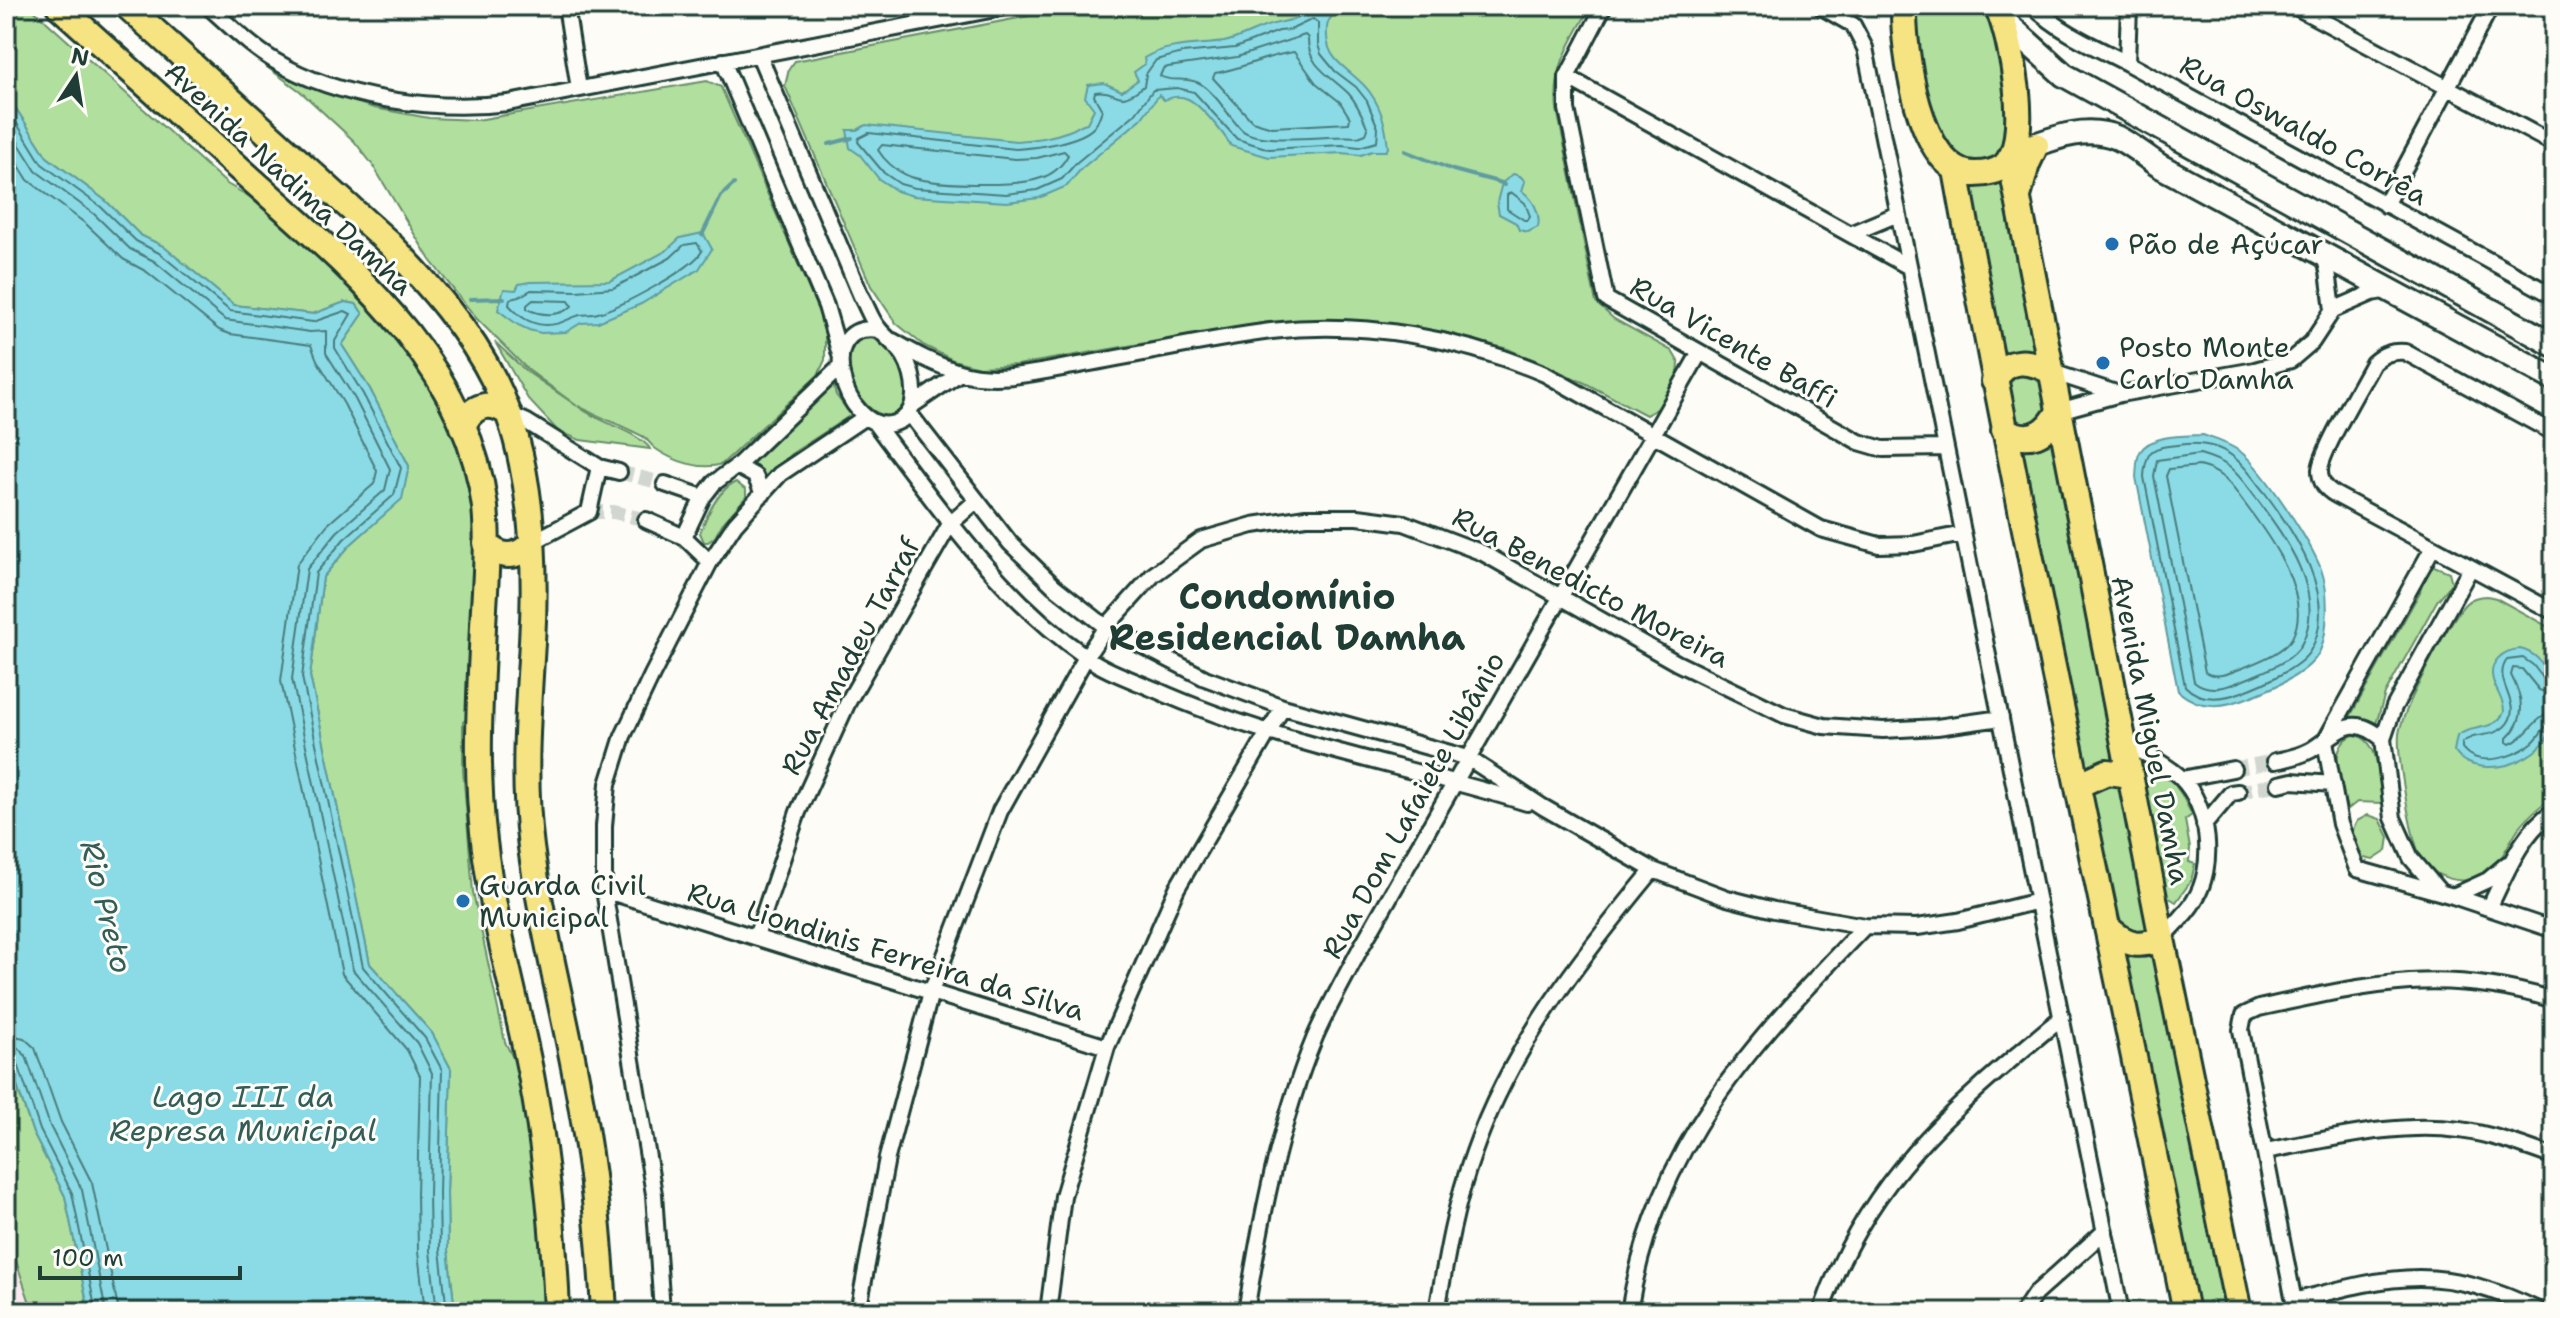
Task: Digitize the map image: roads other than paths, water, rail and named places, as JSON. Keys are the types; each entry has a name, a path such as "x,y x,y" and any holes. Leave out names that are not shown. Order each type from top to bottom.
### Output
{"main road":[{"name":"Avenida Nadima Damha","path":"59,6 354,271 425,356 463,427 481,480 486,543 479,717 480,807 490,882 543,1147 555,1255 557,1312"},
{"name":"Avenida Nadima Damha","path":"127,6 389,243 418,274 476,348 509,414 527,498 531,543 533,639 525,730 529,820 537,881 588,1149 601,1252 604,1312"},
{"path":"1899,11 1919,111 1942,157 1956,170 1979,174 1992,172 2011,156 2058,136 2079,133 2117,138 2160,166 2554,379"},
{"path":"2000,12 2064,75 2554,345"},
{"name":"Avenida Miguel Damha","path":"2000,12 2013,55 2018,86 2011,156 2018,195 2162,939 2239,1312"},
{"path":"2018,195 2036,145"},
{"path":"1956,170 1994,381 2186,1312"},
{"path":"1994,381 2001,370 2018,362 2033,363 2052,372"},
{"path":"463,427 470,413 482,406 499,407 509,414"},
{"path":"2004,430 2025,436 2040,433 2052,426 2059,411"},
{"path":"486,543 496,553 510,556 522,552 531,543"},
{"path":"2078,785 2107,772 2130,775"},
{"path":"2109,929 2131,945 2162,939"}],"street":[{"path":"208,6 275,61 319,80 384,99 454,107 480,106 579,89 1011,6"},
{"path":"566,6 579,89"},
{"name":"Rua Vicente Baffi","path":"1604,6 1567,77 1567,109 1606,299 1859,442 1883,449 1946,448"},
{"path":"1820,6 1853,25 1860,37 2121,1312"},
{"name":"Rua Oswaldo Corrêa","path":"2033,6 2057,27 2554,296"},
{"path":"2127,63 2129,6"},
{"path":"2294,6 2554,144"},
{"path":"2385,205 2491,6"},
{"path":"759,55 861,296 879,330 920,357 960,373 995,377 1037,372 1271,331 1346,328 1394,332 1502,356 1545,374 1821,529 1879,545 1913,544 1963,534"},
{"path":"723,61 826,306 850,395 950,524 1029,609 1086,657 1187,704 1267,732 1543,807"},
{"path":"1567,77 1909,267"},
{"path":"1850,234 1898,214"},
{"path":"2319,253 2325,259 2328,271 2333,310"},
{"path":"2059,411 2120,394 2277,366 2291,360 2312,342 2333,310 2372,293 2390,290"},
{"path":"684,537 703,497 714,483 737,466 841,362 842,347 848,338 857,331 879,330"},
{"path":"893,341 911,373 911,409 1010,543 1054,586 1106,627 1205,678 1283,707 1468,758 1543,807 1653,870 1727,898 1774,910 1865,926 1917,927 1958,921 2038,901"},
{"path":"2554,433 2405,352 2394,352 2382,354 2373,363 2320,470 2326,489 2432,549 2554,612"},
{"name":"Rua Dom Lafaiete Libânio","path":"1246,1312 1256,1249 1289,1111 1316,1036 1360,949 1699,354"},
{"path":"2052,372 2120,394"},
{"path":"662,1312 654,1194 604,890 604,826 608,784 623,736 710,562 735,524 780,474 870,420 889,425 905,418 911,409 960,373"},
{"path":"509,414 599,467 619,472"},
{"path":"737,466 755,476 763,494"},
{"path":"531,543 589,512 599,467"},
{"path":"665,484 703,497"},
{"name":"Rua Amadeu Tarraf","path":"756,937 798,812 848,702 950,524 976,501"},
{"name":"Rua Benedicto Moreira","path":"858,1312 887,1158 931,992 1000,811 1106,627 1153,575 1201,540 1253,525 1306,517 1358,517 1404,523 1483,553 1677,663 1784,715 1824,726 1883,730 1937,727 2001,718"},
{"path":"646,520 684,537 710,562"},
{"path":"2432,549 2325,741 2340,824 2357,869 2446,894 2554,930"},
{"path":"2446,894 2411,858 2393,818 2383,739 2394,707 2470,569"},
{"path":"1048,1312 1063,1196 1107,1047 1177,888 1283,707"},
{"path":"2275,761 2308,752 2334,731 2347,726 2373,730 2383,739"},
{"path":"2124,741 2182,779 2195,799 2204,825 2205,876 2195,901 2162,939"},
{"path":"2130,775 2151,769 2168,769"},
{"path":"2182,779 2229,770 2234,793 2204,825"},
{"path":"2279,784 2292,781 2333,784"},
{"path":"2489,908 2513,858 2534,828 2554,811"},
{"path":"2446,894 2488,880 2513,858"},
{"path":"1437,1312 1454,1221 1474,1150 1514,1064 1543,1015 1591,947 1653,870"},
{"name":"Rua Liondinis Ferreira da Silva","path":"604,890 1107,1047"},
{"path":"1629,1312 1646,1239 1680,1154 1748,1053 1865,926"},
{"path":"2542,1312 2514,1298 2455,1280 2414,1276 2372,1281 2295,1306 2241,1030 2244,1015 2259,1008 2365,985 2431,980 2470,982 2516,989 2554,1000"},
{"path":"1821,1312 1841,1259 1878,1195 1897,1171 1959,1103 2062,1017"},
{"path":"2265,1151 2394,1129 2430,1128 2471,1132 2554,1157"},
{"path":"2023,1312 2035,1294 2105,1231"}],"water":[{"path":"1326,6 1336,6 1338,11 1327,26 1332,55 1365,86 1375,100 1385,127 1386,151 1361,155 1342,153 1269,157 1231,146 1218,127 1188,99 1176,97 1164,100 1159,95 1141,119 1081,169 1067,186 1039,198 1007,202 913,196 897,191 879,179 860,155 850,148 847,130 857,130 866,125 1016,141 1063,133 1087,123 1094,109 1085,97 1088,85 1104,83 1122,91 1138,80 1134,72 1145,64 1144,58 1154,53 1173,47 1224,42"},
{"name":"Lago III da Represa Municipal","path":"6,93 47,157 106,201 140,235 163,246 234,305 313,314 345,302 356,304 363,314 342,345 370,389 409,466 402,499 350,545 323,577 310,676 370,964 432,1033 451,1069 447,1193 448,1250 455,1312 89,1312 65,1196 33,1133 6,1053"},
{"path":"1513,174 1525,181 1522,191 1533,202 1537,212 1538,227 1528,232 1519,230 1516,223 1499,214 1497,202 1502,183"},
{"path":"703,233 712,249 699,269 641,304 598,322 581,323 566,332 541,333 518,325 498,310 504,289 516,290 519,284 530,282 610,281 666,251 680,238"},
{"path":"2203,435 2242,453 2274,491 2321,569 2327,602 2326,628 2320,651 2309,665 2294,677 2269,689 2223,705 2196,702 2178,691 2136,477 2138,457 2145,446 2169,437"},
{"path":"2520,649 2539,660 2551,680 2555,704 2553,727 2535,751 2517,762 2497,767 2468,763 2454,751 2457,736 2500,718 2504,707 2493,680 2493,668 2498,658"}],"waterway":[{"path":"829,144 852,138"},
{"path":"1405,151 1504,185"},
{"path":"702,235 721,196 734,184"},
{"path":"470,299 504,298"}],"tunnel":[{"path":"619,472 665,484"},
{"path":"589,512 614,512 646,520"},
{"path":"2233,769 2275,761"},
{"path":"2238,792 2279,784"}],"place":[{"name":"Pão de Açúcar","path":"2112,244"},
{"name":"Posto Monte Carlo Damha","path":"2103,363"},
{"name":"Guarda Civil Municipal","path":"463,901"}],"district":[{"name":"Condomínio Residencial Damha","path":"1287,616"}],"water label":[{"name":"Rio Preto","path":"106,907"}]}
